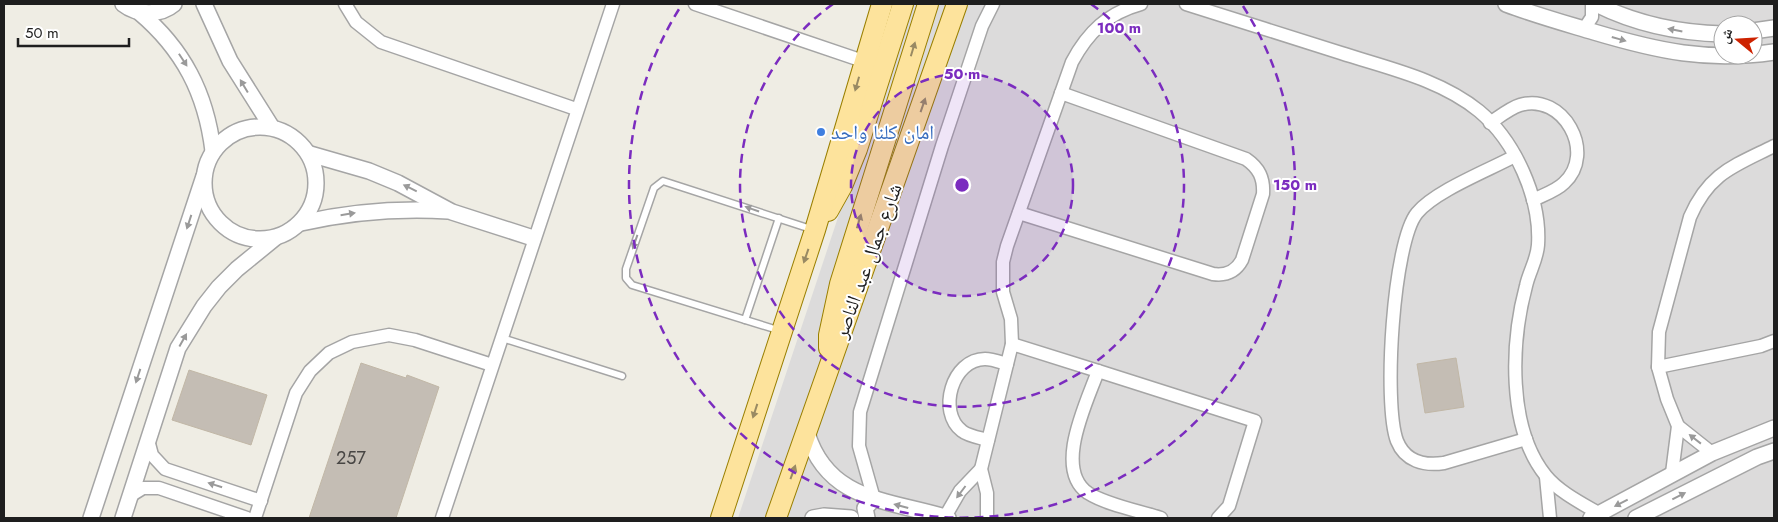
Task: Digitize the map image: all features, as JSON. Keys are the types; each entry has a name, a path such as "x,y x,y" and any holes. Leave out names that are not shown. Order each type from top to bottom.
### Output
{"main road":[{"path":"721,518 815,230 863,61 882,4"},
{"path":"815,230 834,202 850,168 903,4"},
{"path":"829,370 829,335 840,284 928,4"},
{"name":"شارع جمال عبد الناصر","path":"776,518 957,4"}],"street":[{"path":"123,4 139,12 172,44 196,83 210,128 213,151"},
{"path":"139,12 155,12 174,4"},
{"path":"204,4 230,61 270,126"},
{"path":"345,4 356,22 381,42 576,109"},
{"path":"442,518 576,109 613,4"},
{"path":"695,4 863,61"},
{"path":"874,499 858,446 860,412 942,146 982,26 993,4"},
{"path":"988,518 987,493 981,469 1012,344 1011,319 1003,292 1003,262 1072,62 1082,44 1094,29 1109,17 1126,8 1141,4"},
{"path":"1186,4 1418,78 1450,92 1479,112 1490,123 1515,156 1533,200 1538,246 1526,286 1518,327 1515,368 1519,408 1526,439 1546,477 1550,518"},
{"path":"1506,4 1536,10 1584,29 1684,55 1741,57 1774,52"},
{"path":"1584,29 1592,17 1592,4"},
{"path":"1596,4 1641,22 1668,28 1713,33"},
{"path":"1019,213 1213,274 1220,275 1234,271 1242,260 1263,194 1263,184 1254,165 1246,158 1061,93"},
{"path":"1490,123 1519,105 1532,104 1546,106 1558,112 1568,122 1574,134 1577,147 1577,160 1572,173 1564,184 1533,200"},
{"path":"91,518 213,151 229,135 249,127 270,126 286,132 300,141 310,154 317,178 314,202 300,224"},
{"path":"1725,473 1712,453 1678,426 1667,399 1658,367 1659,332 1688,223 1697,200 1722,173 1774,146"},
{"path":"310,154 340,161 398,182 452,212 534,238"},
{"path":"1515,156 1426,203 1416,214 1409,227 1397,287 1392,332 1391,369 1397,441 1406,454 1419,463 1430,465 1444,463 1526,439"},
{"path":"204,176 206,198 215,218 232,232 253,239 275,238"},
{"path":"122,518 178,348 190,326 219,287 236,269 275,238 289,232 300,224 330,216 384,210 452,212"},
{"path":"255,518 296,393 310,371 340,347 370,337 402,337 492,365"},
{"path":"1658,367 1762,346 1774,341"},
{"path":"1012,344 1255,421 1229,506 1218,518"},
{"path":"988,440 963,432 955,421 950,409 950,396 957,377 971,364 984,359 1007,364"},
{"path":"1098,371 1071,458 1073,471 1078,483 1087,492 1099,498 1161,518"},
{"path":"1672,472 1678,426"},
{"path":"1546,477 1595,516 1642,493 1672,472 1712,453 1774,428"},
{"path":"807,433 816,456 830,474 849,489 874,499 946,518 960,491 981,469"},
{"path":"148,440 152,456 165,468 261,501"},
{"path":"1636,518 1725,473 1774,451"},
{"path":"130,496 143,488 159,488 247,518"},
{"path":"1642,493 1651,511"},
{"path":"867,518 865,508 874,499"},
{"path":"813,518 843,518"}],"lane":[{"path":"781,331 632,285 626,278 626,269 654,188 663,181 815,230"},
{"path":"745,320 779,218"},
{"path":"501,337 622,376"}],"shaded area":[{"path":"909,4 1774,4 1774,518 738,518"}],"building":[{"path":"1456,358 1464,407 1425,413 1417,364"},
{"path":"361,363 406,378 407,375 439,387 396,518 309,518"},
{"path":"189,370 267,395 251,445 172,420"}],"place":[{"name":"امان كلنا واحد","path":"821,132"}]}
